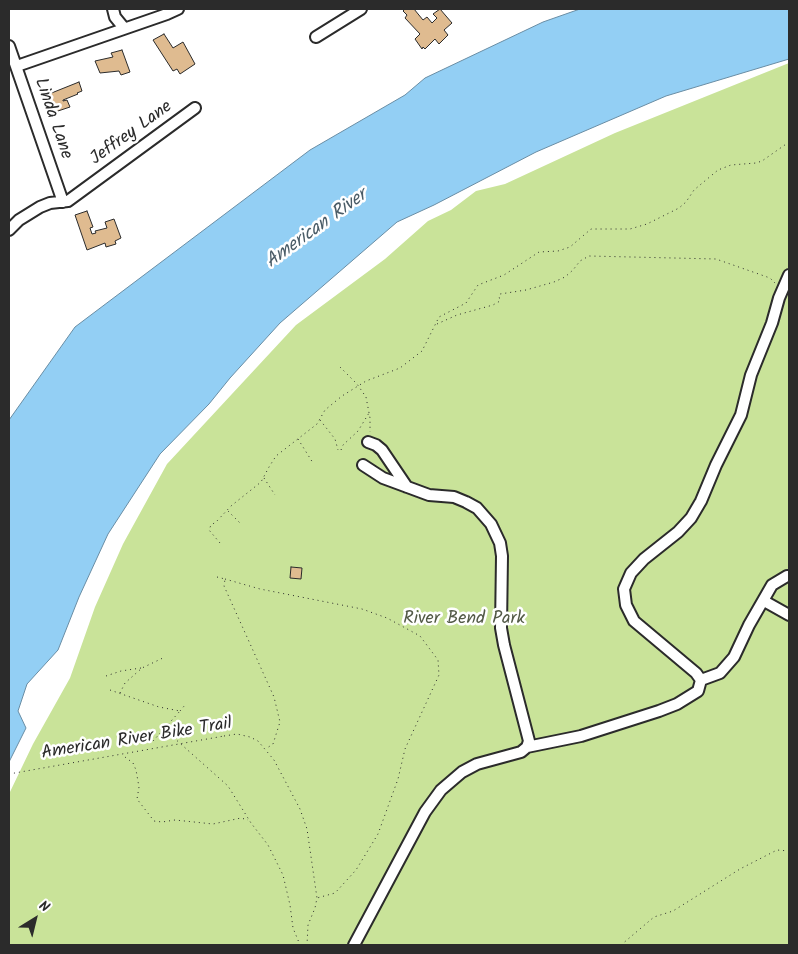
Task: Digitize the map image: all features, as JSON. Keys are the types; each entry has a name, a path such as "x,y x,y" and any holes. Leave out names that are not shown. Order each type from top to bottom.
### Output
{"street":[{"path":"113,9 115,17 124,28"},
{"path":"17,66 178,9"},
{"path":"316,37 361,9"},
{"name":"Linda Lane","path":"9,46 63,202"},
{"name":"Jeffrey Lane","path":"9,230 19,220 40,207 50,203 68,201 195,108"},
{"path":"701,680 696,673 634,621 626,605 624,589 631,573 644,558 678,532 691,518 701,501 716,465 741,415 751,375 789,275"},
{"path":"368,442 382,450 406,487"},
{"path":"363,465 382,478 406,487 429,495 454,498 466,502 483,514 496,531 502,556 501,628 512,680 529,736 527,748"},
{"path":"701,680 720,674 734,657 749,624 772,585 789,576"},
{"path":"764,600 789,615"},
{"path":"354,945 425,812 441,790 462,772 477,764 521,752 527,748 581,736 678,704 698,691 701,680"}],"path":[{"path":"220,543 209,530 211,525 261,482 276,456 317,424 325,410 334,403 366,381 400,368 422,351 440,317 466,303 478,286 504,275 539,252 558,251 570,247 591,229 630,229 646,224 679,208 686,202 694,190 718,170 731,165 762,161 789,142"},
{"path":"436,324 457,315 493,305 500,301 500,294 526,290 554,282 565,277 580,261 589,256 716,259 770,278 782,291"},
{"path":"340,367 366,397 370,429 368,442"},
{"path":"341,450 358,431 369,412"},
{"path":"320,419 335,439 338,450"},
{"path":"298,438 313,463"},
{"path":"264,478 275,495"},
{"path":"228,510 242,524"},
{"path":"218,577 260,589 362,609 387,618 420,636 438,660 439,675 406,749 398,779 378,834 356,870 336,893 317,898"},
{"path":"225,579 224,586 274,697 280,722 273,744 266,749"},
{"path":"120,694 125,683 142,668 165,657"},
{"path":"106,676 121,671 142,668"},
{"path":"110,690 159,707 180,711"},
{"path":"153,741 186,705"},
{"path":"164,729 228,786 249,820 268,844 278,863 290,904 293,928 300,945"},
{"name":"American River Bike Trail","path":"9,774 237,734 258,741 274,760 300,809 307,829 317,898 308,925 307,945"},
{"path":"125,757 133,763 136,770 139,786 137,799 154,821 175,820 213,824 241,818 249,820"},
{"path":"621,945 654,917 673,911 740,868 778,850 789,851"}],"green space":[{"name":"River Bend Park","path":"789,63 789,945 9,945 9,794 33,744 70,678 95,607 123,544 167,464 296,325 385,259 428,221 451,210 476,191 505,184 615,133"}],"water":[{"name":"American River","path":"580,9 789,9 789,59 666,96 536,152 397,222 280,323 209,404 160,454 108,534 79,597 58,650 27,684 18,711 26,728 9,762 9,420 75,327 310,150 405,95 425,78 543,22"}],"building":[{"path":"405,9 414,9 423,20 427,17 432,23 437,18 433,14 440,9 452,23 444,30 448,35 439,44 435,39 425,49 423,47 422,49 415,39 420,34 405,18 407,15 403,11"},
{"path":"164,34 173,48 183,42 195,64 180,74 177,69 173,71 153,40"},
{"path":"122,50 130,72 121,75 119,71 100,73 95,61 113,57 111,53"},
{"path":"79,82 82,91 63,100 67,100 70,107 52,113 49,104 52,103 49,94"},
{"path":"87,211 93,227 90,228 92,234 96,233 95,231 107,228 105,222 114,219 121,238 115,241 116,244 106,247 105,243 87,250 75,215"},
{"path":"291,567 302,568 301,579 290,578"}]}
